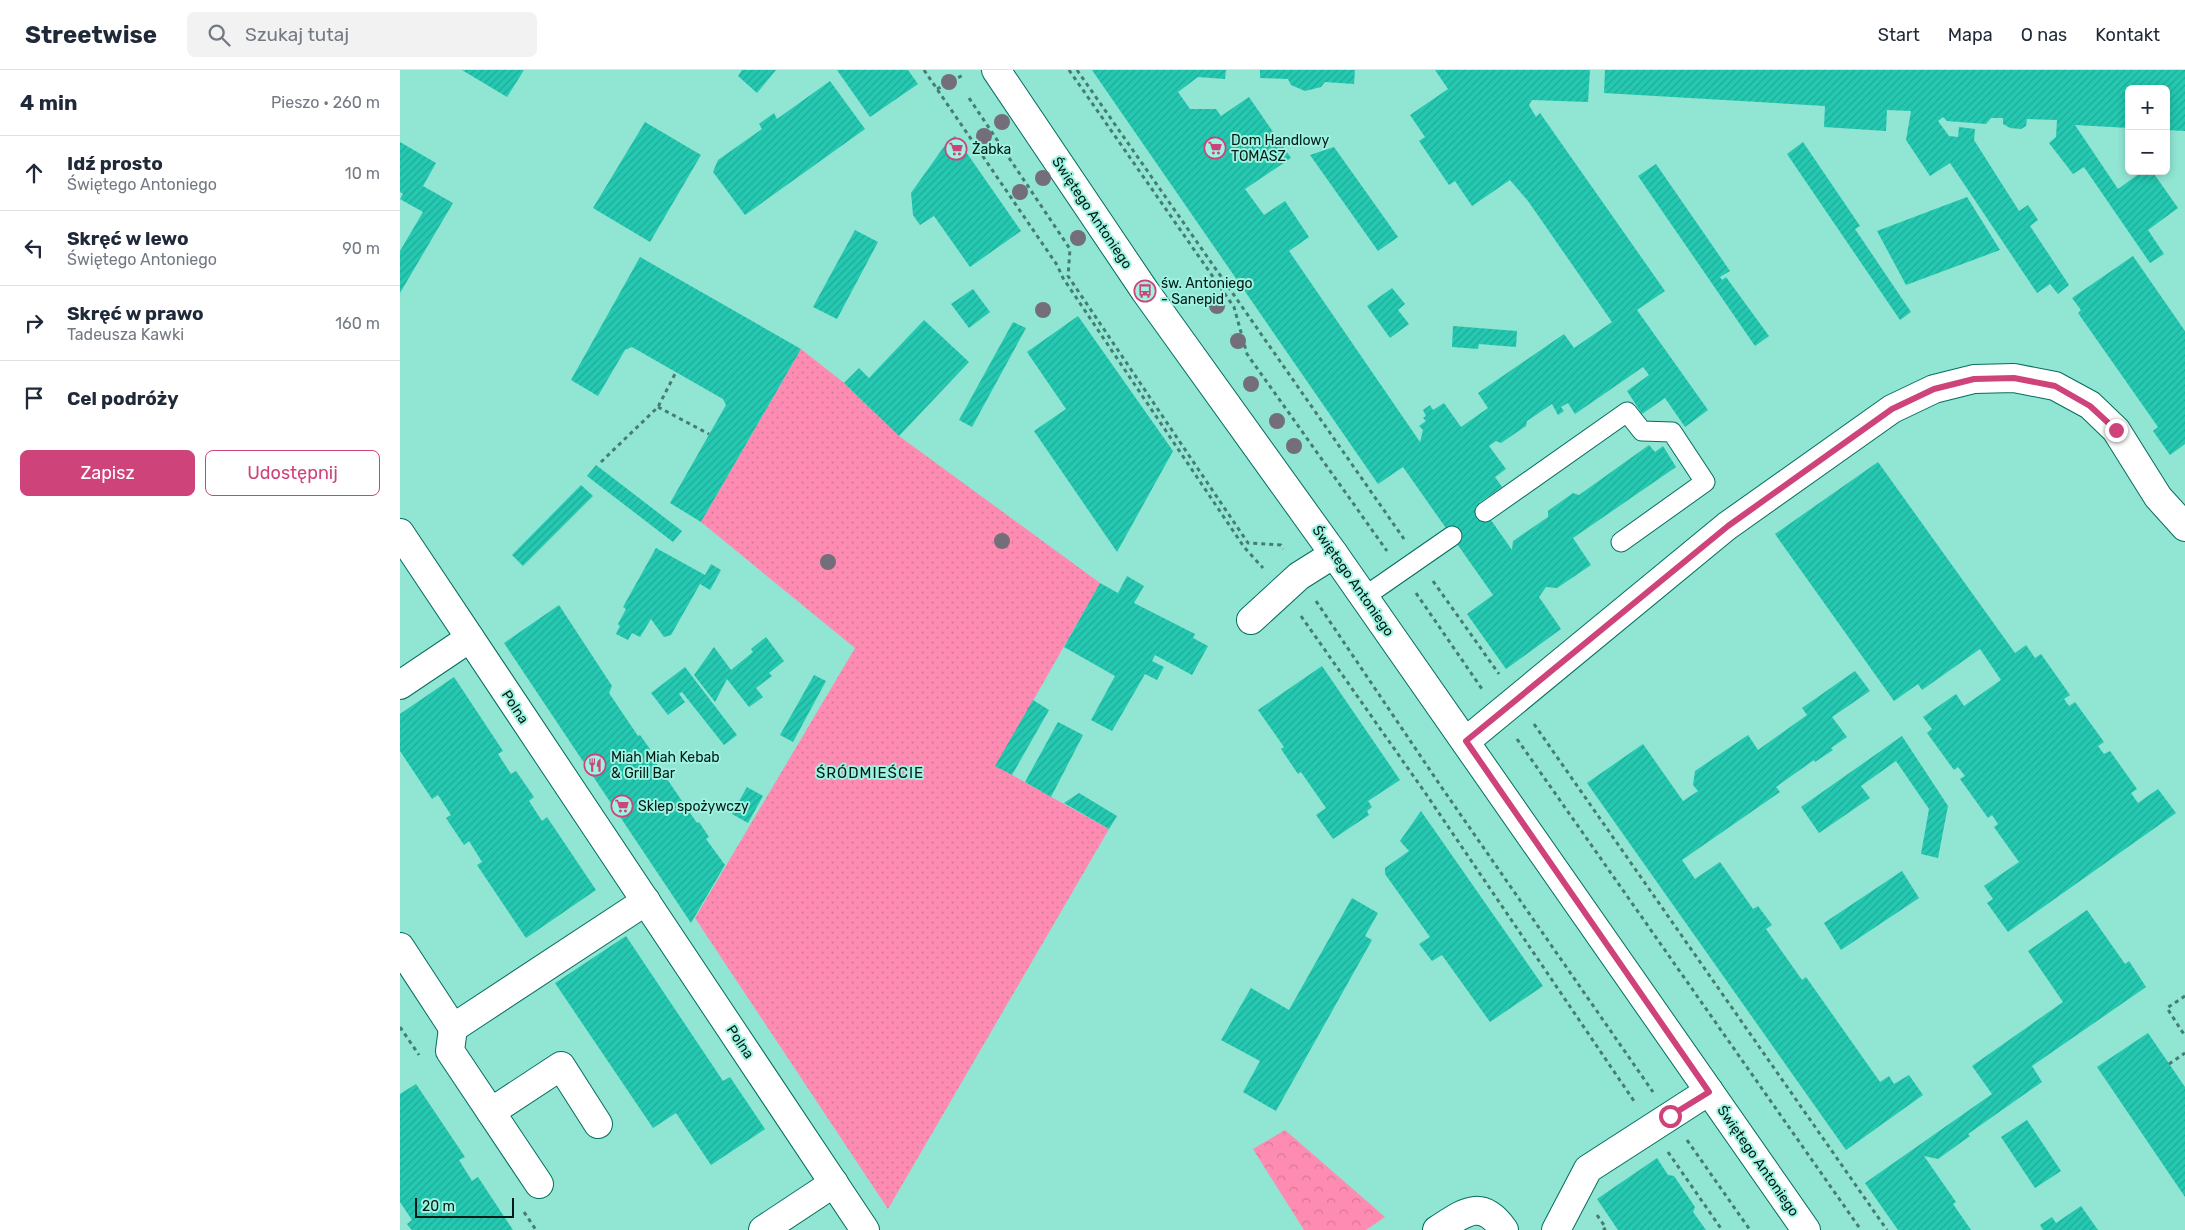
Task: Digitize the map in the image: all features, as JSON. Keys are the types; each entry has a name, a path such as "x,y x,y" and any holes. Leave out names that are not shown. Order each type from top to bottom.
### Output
{"street":[{"name":"Świętego Antoniego","path":"996,70 1145,291 1466,741 1806,1230"},
{"path":"1466,741 1728,526 1892,409 1934,389 1974,379 2014,378 2055,386 2090,406 2116,430 2158,497 2185,527"},
{"name":"Polna","path":"400,533 408,561 470,638 865,1230"},
{"path":"1251,620 1291,582 1334,554"},
{"path":"400,685 470,638"},
{"path":"453,1028 646,901"},
{"path":"400,946 453,1028 450,1050 539,1184"},
{"path":"491,1112 561,1066 598,1124"},
{"name":"Świętego Antoniego","path":"1556,1230 1588,1169 1709,1092"},
{"path":"764,1230 834,1183"},
{"path":"1437,1230 1464,1212 1483,1212 1494,1216 1504,1230"}],"lane":[{"path":"1485,512 1627,412 1642,431 1672,432 1705,482 1621,542"},
{"path":"1364,597 1452,536"}],"path":[{"path":"924,70 1244,547 1291,582 1440,784 1661,1122 1722,1230"},
{"path":"937,89 972,70"},
{"path":"1068,70 1234,307 1247,354 1401,571 1508,707 1887,1230"},
{"path":"1077,70 1418,559 1508,707 1861,1230"},
{"path":"969,98 1070,249 1068,276 1248,543 1280,545 1291,582 1426,794 1661,1122 1750,1230"},
{"path":"600,462 658,407 676,372"},
{"path":"658,407 709,434"},
{"path":"2185,996 2167,1008 2185,1036"},
{"path":"2169,1064 2185,1053"}],"green space":[{"path":"801,349 844,383 899,436 1100,583 996,766 1109,829 888,1209 695,918 855,648 701,522"},
{"path":"1285,1130 1385,1217 1366,1230 1304,1230 1253,1149"}],"building":[{"path":"462,70 524,70 507,97"},
{"path":"742,70 776,70 757,93 738,76"},
{"path":"837,70 908,70 918,84 870,117"},
{"path":"1092,70 1226,70 1225,79 1198,77 1178,92 1190,109 1216,109 1221,116 1249,97 1291,158 1245,189 1264,215 1285,201 1309,237 1289,251 1420,442 1423,430 1419,426 1426,421 1423,418 1426,416 1423,410 1430,405 1433,410 1444,403 1461,427 1488,408 1478,393 1564,334 1574,348 1612,322 1528,201 1510,180 1472,206 1455,181 1449,185 1419,141 1425,137 1410,115 1448,89 1435,70 1590,70 1588,102 1532,100 1529,105 1536,117 1540,113 1665,291 1637,310 1708,410 1685,427 1665,398 1642,414 1627,391 1649,375 1643,367 1575,414 1568,403 1561,407 1564,411 1558,415 1552,404 1527,421 1526,426 1501,443 1496,441 1489,446 1506,469 1495,477 1502,487 1479,503 1512,550 1513,541 1548,517 1548,511 1573,493 1579,495 1649,445 1655,452 1663,446 1676,467 1573,538 1591,565 1557,588 1546,587 1539,597 1561,629 1506,669 1467,614 1493,595 1403,467 1378,484"},
{"path":"1260,70 1355,70 1354,84 1325,82 1321,87 1305,91 1291,85 1288,79 1260,78"},
{"path":"1605,70 2185,70 2185,131 2170,130 2170,85 2125,85 2125,128 2075,125 2118,189 2137,175 2155,175 2178,208 2148,230 2164,254 2150,263 2084,167 2073,174 2049,143 2056,137 2057,120 2027,119 2026,126 2021,129 2010,128 2003,124 2003,118 1991,118 1986,124 1947,121 1943,117 1938,121 1949,136 1958,137 1959,127 1975,129 1974,140 2019,211 2028,205 2038,220 2030,226 2069,285 2058,294 2050,284 2037,293 1950,163 1930,176 1906,140 1911,111 1887,110 1886,131 1824,127 1825,106 1604,93"},
{"path":"830,81 865,129 745,215 713,172 718,160 762,129 759,124 774,113 777,119"},
{"path":"645,122 701,155 650,242 593,208"},
{"path":"955,136 1021,231 970,267 934,216 920,225 913,215 911,193 948,141"},
{"path":"400,142 436,163 423,186 453,203 400,293 400,251 423,212 400,199 403,194 400,192"},
{"path":"1803,142 1860,226 1855,229 1911,312 1900,320 1787,154"},
{"path":"1334,147 1398,237 1378,251 1310,155"},
{"path":"1656,164 1730,271 1720,277 1722,280 1726,277 1769,336 1755,346 1638,176"},
{"path":"1967,197 2000,250 1906,285 1877,231"},
{"path":"855,230 878,242 837,319 813,307"},
{"path":"2133,256 2185,331 2185,444 2170,455 2153,431 2158,427 2078,313 2081,310 2072,298"},
{"path":"640,257 801,349 701,522 670,503 726,405 723,399 632,347 625,350 598,396 571,380"},
{"path":"1392,288 1405,304 1398,310 1409,324 1390,338 1367,306"},
{"path":"973,289 990,312 969,328 951,304"},
{"path":"1078,316 1173,451 1117,552 1034,431 1066,409 1027,352"},
{"path":"924,320 969,362 899,436 844,383 859,368 869,378"},
{"path":"1013,322 1026,328 972,427 959,420"},
{"path":"1453,326 1517,331 1516,347 1479,344 1478,349 1452,347"},
{"path":"1878,462 2015,653 2026,645 2035,658 2041,654 2070,695 2064,699 2069,706 2075,702 2104,742 2098,746 2104,754 2110,751 2137,789 2131,793 2138,803 2158,789 2176,813 2008,932 1987,903 1993,899 1984,886 2019,862 1994,827 1998,824 1992,815 1988,818 1960,779 1965,776 1958,767 1954,770 1927,733 1932,729 1923,717 1956,694 1964,706 2001,680 1980,649 1922,690 1918,684 1894,701 1775,534"},
{"path":"596,465 682,531 673,542 587,476"},
{"path":"581,485 593,496 523,566 512,555"},
{"path":"656,548 705,575 711,564 721,570 710,590 700,584 671,635 664,637 651,619 640,637 632,633 628,640 616,634 620,626 618,624 626,609 623,607"},
{"path":"1127,576 1144,586 1134,603 1195,634 1193,638 1208,646 1192,675 1155,655 1152,661 1164,667 1157,680 1145,674 1112,731 1091,720 1115,676 1064,647 1100,583 1118,593"},
{"path":"559,605 612,686 609,693 638,736 640,735 650,749 648,751 697,823 699,822 709,837 706,839 725,865 691,923 504,643"},
{"path":"766,637 784,661 769,673 772,676 756,688 763,697 749,707 727,679 715,702 694,675 714,647 731,670 753,652 751,649"},
{"path":"1322,666 1400,780 1368,801 1372,807 1367,811 1369,815 1333,839 1316,815 1326,808 1301,772 1298,774 1281,749 1284,747 1258,710"},
{"path":"685,667 737,735 724,745 682,692 679,694 685,702 668,715 651,693"},
{"path":"1855,671 1870,691 1832,717 1847,737 1831,748 1833,750 1815,762 1814,760 1776,787 1780,792 1682,860 1695,879 1720,862 1753,909 1758,906 1772,925 1766,929 1802,980 1806,977 1880,1082 1889,1076 1894,1084 1909,1075 1923,1095 1846,1150 1587,783 1643,744 1683,801 1698,791 1693,785 1695,771 1748,735 1758,750 1807,715 1802,708"},
{"path":"814,675 826,681 793,742 780,735"},
{"path":"454,677 503,751 498,754 511,774 516,771 534,797 529,801 542,821 547,817 596,890 526,938 477,865 482,862 469,841 464,845 446,818 451,815 438,795 432,799 400,751 400,714"},
{"path":"1033,700 1049,710 1012,775 995,766"},
{"path":"1058,722 1083,735 1051,797 1025,782"},
{"path":"1902,736 1948,806 1938,858 1921,854 1929,809 1896,761 1861,786 1870,798 1819,833 1801,807"},
{"path":"747,787 763,796 748,823 732,814"},
{"path":"1079,793 1117,816 1109,829 1064,803"},
{"path":"1421,811 1543,986 1490,1022 1442,955 1432,961 1419,944 1430,937 1385,874 1385,868 1409,851 1400,841"},
{"path":"1902,871 1919,898 1841,950 1824,923"},
{"path":"1352,898 1378,913 1365,936 1372,940 1276,1111 1243,1092 1260,1061 1221,1040 1251,988 1289,1010"},
{"path":"2087,910 2125,964 2129,961 2146,987 2032,1066 2042,1082 1968,1134 1970,1136 1938,1159 1924,1156 1956,1202 1953,1204 1971,1230 1898,1230 1865,1183 1992,1094 1972,1066 2063,1002 2028,951"},
{"path":"626,936 723,1081 730,1077 765,1129 711,1165 676,1113 653,1128 555,983"},
{"path":"2148,1033 2185,1087 2185,1197 2097,1067"},
{"path":"416,1084 465,1157 459,1160 472,1181 478,1177 513,1230 412,1230 407,1224 412,1220 400,1202 400,1094"},
{"path":"2027,1120 2061,1171 2035,1188 2001,1137"},
{"path":"1657,1158 1668,1175 1674,1176 1695,1207 1693,1212 1706,1230 1618,1230 1597,1199"},
{"path":"2081,1206 2098,1230 2043,1230 2040,1225 2052,1217 2056,1223"}],"place":[{"name":"Dom Handlowy TOMASZ","path":"1215,148"},
{"name":"Żabka","path":"956,149"},
{"name":"św. Antoniego - Sanepid","path":"1145,291"},
{"name":"Miah Miah Kebab & Grill Bar","path":"595,765"},
{"name":"Sklep spożywczy","path":"622,806"}],"district":[{"name":"ŚRÓDMIEŚCIE","path":"870,773"}],"route":[{"path":"1670,1116 1709,1092 1466,741 1728,526 1892,409 1934,389 1974,379 2014,378 2055,386 2090,406 2116,430"}]}
